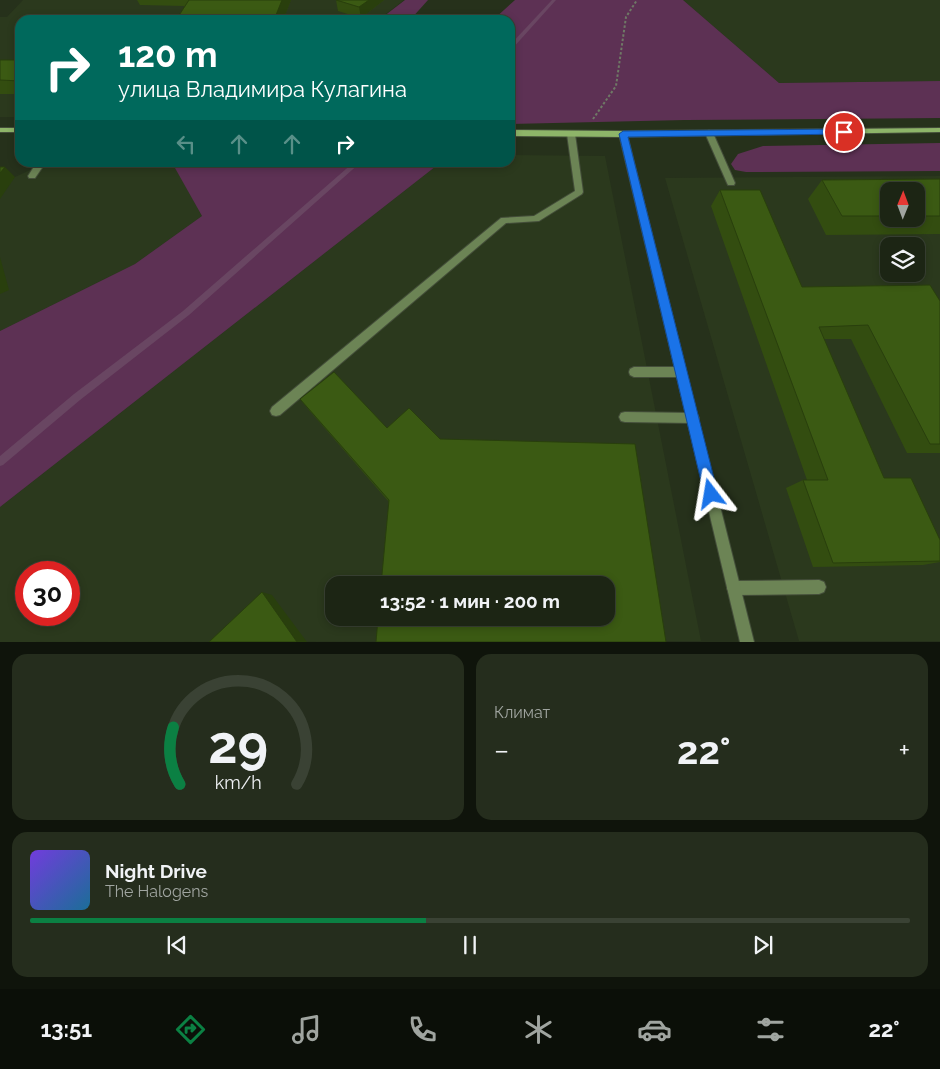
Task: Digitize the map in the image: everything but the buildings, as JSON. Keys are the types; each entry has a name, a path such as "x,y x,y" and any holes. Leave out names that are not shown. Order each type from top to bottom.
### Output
{"street":[{"path":"0,130 15,130"},
{"path":"515,133 623,134 940,130"},
{"path":"709,133 731,183"},
{"path":"276,411 504,220 536,219 580,192 571,134"},
{"path":"623,134 747,642"},
{"path":"32,176 38,167"},
{"path":"634,372 682,372"},
{"path":"626,417 693,418"},
{"path":"734,588 819,586"}],"path":[{"path":"583,134 616,86 626,17 637,0"}],"shaded area":[{"path":"23,0 404,0 384,15 15,15 15,117 0,117 0,17 7,17"},
{"path":"405,0 428,0 414,15 386,15"},
{"path":"515,0 683,0 779,83 940,81 940,118 685,120 515,124 515,15 498,15"},
{"path":"683,0 940,0 940,81 779,83"},
{"path":"940,143 940,171 746,172 735,170 731,164 738,154 763,146"},
{"path":"515,155 605,156 701,641 0,642 0,507 435,167 515,167"},
{"path":"36,167 175,167 202,216 135,264 0,331 0,177 15,177"},
{"path":"168,167 435,167 0,507 0,331 135,264 202,216 175,168"},
{"path":"940,176 940,641 799,641 665,178"}],"waterway":[{"path":"515,43 554,0"},
{"path":"0,462 77,397 186,313 352,167"}],"route":[{"path":"711,494 623,134 844,132"}]}
